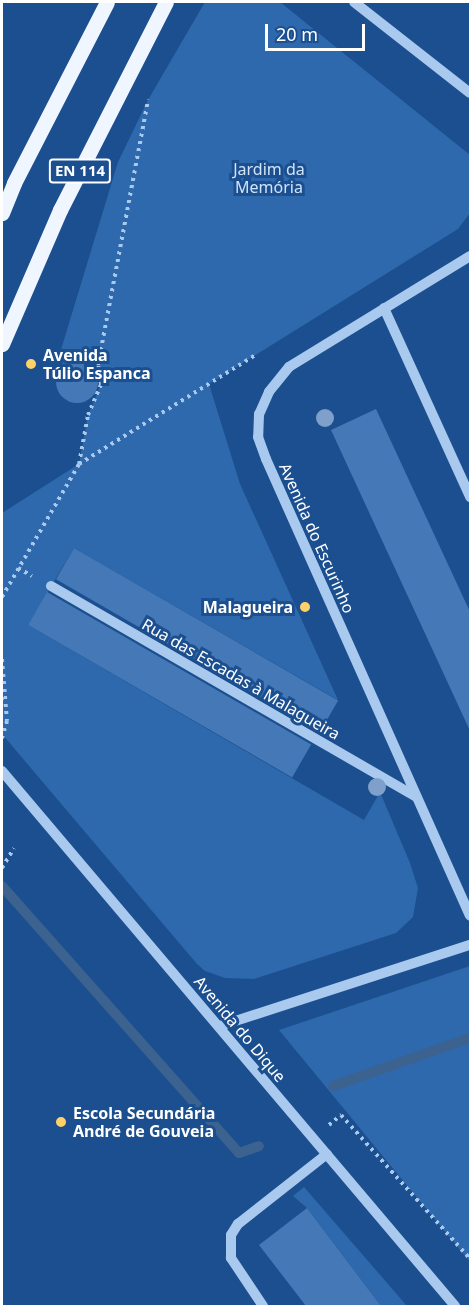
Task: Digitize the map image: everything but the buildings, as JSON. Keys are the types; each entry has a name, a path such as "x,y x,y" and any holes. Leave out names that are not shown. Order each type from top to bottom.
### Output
{"main road":[{"name":"EN 114","path":"2,213 14,183 107,2"},
{"name":"EN 114","path":"2,344 60,210 166,2"}],"street":[{"path":"354,2 471,93"},
{"name":"Avenida do Escurinho","path":"471,256 289,367 269,392 259,414 258,437 416,797 471,916"},
{"path":"384,308 471,497"},
{"name":"Rua das Escadas à Malagueira","path":"51,586 416,797"},
{"name":"Avenida do Dique","path":"2,771 455,1306"},
{"path":"220,1026 471,945"},
{"path":"264,1306 231,1258 229,1246 231,1235 238,1224 327,1154"}],"path":[{"path":"2,597 79,464 88,415 101,384 98,365 148,100"},
{"path":"79,464 257,354"},
{"path":"18,567 38,579"},
{"path":"2,659 7,721 2,738"},
{"path":"2,866 14,848"},
{"path":"341,1115 471,1260"}],"green space":[{"name":"Jardim da Memória","path":"205,2 280,2 470,155 470,213 458,229 209,384 240,484 338,700 74,548 28,625 364,820 380,792 418,888 413,917 396,933 254,979 225,978 205,971 197,964 2,734 2,513 79,464 88,415 101,384 98,366 56,366 118,162 148,100"},
{"path":"470,966 470,1262 279,1030"},
{"path":"304,1187 407,1306 381,1306 307,1208 293,1196"}],"waterway":[{"path":"2,886 239,1153 259,1146"},
{"path":"333,1086 470,1038"}],"place":[{"name":"Avenida Túlio Espanca","path":"31,364"},
{"name":"Malagueira","path":"305,607"},
{"name":"Escola Secundária André de Gouveia","path":"61,1122"}]}
